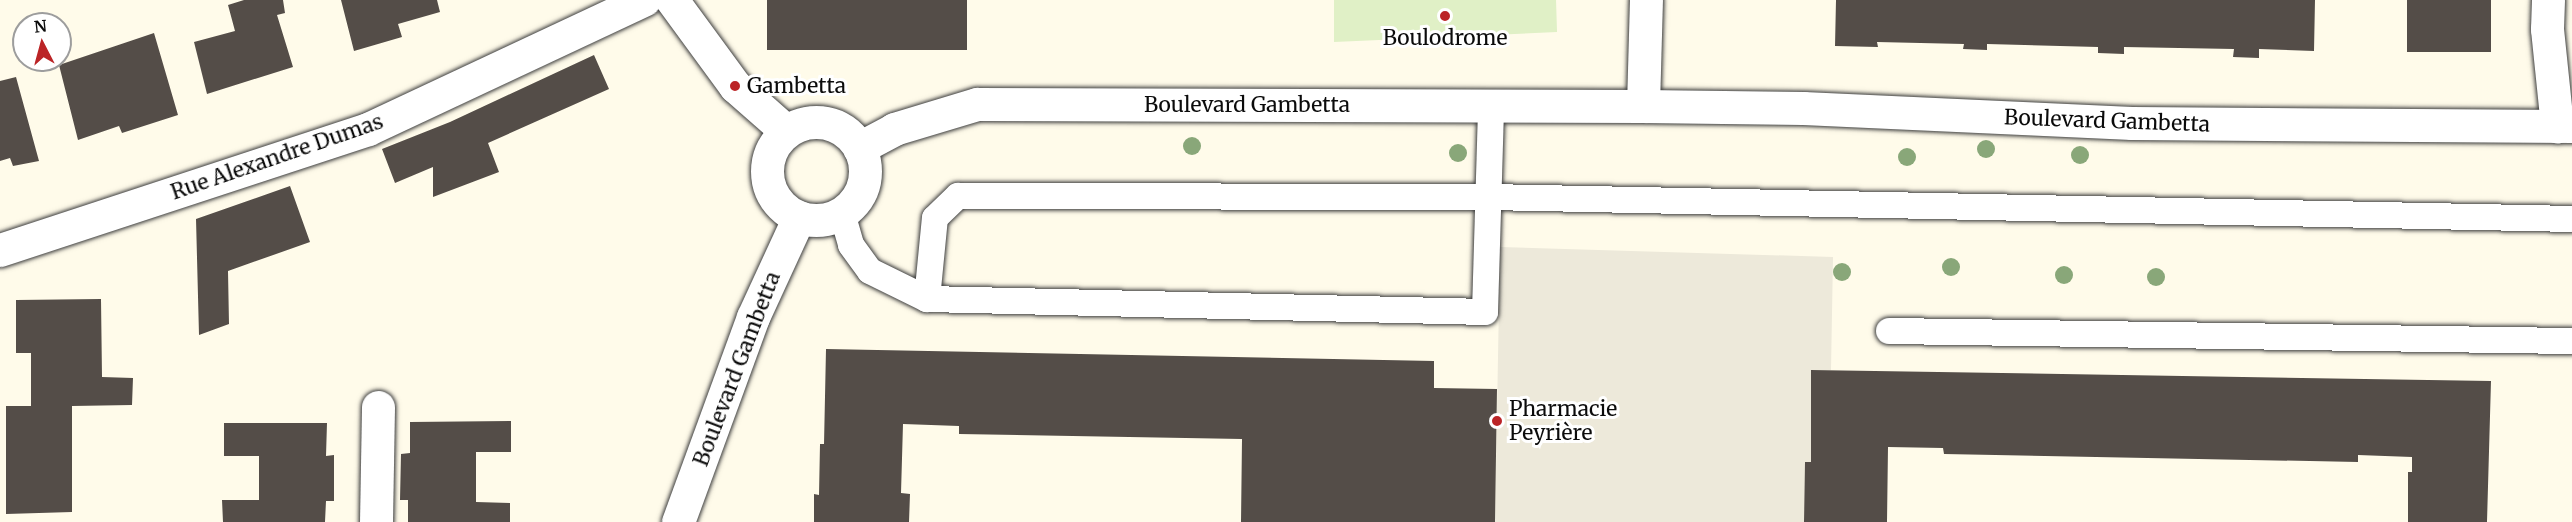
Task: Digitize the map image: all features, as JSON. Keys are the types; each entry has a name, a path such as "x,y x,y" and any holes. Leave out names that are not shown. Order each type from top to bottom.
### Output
{"street":[{"name":"Rue Alexandre Dumas","path":"0,250 368,129 644,0"},
{"path":"672,0 735,86 786,131"},
{"path":"1643,106 1646,0"},
{"path":"2548,0 2547,29 2564,126"},
{"name":"Boulevard Gambetta","path":"860,148 894,129 977,104 1803,108 2132,123 2564,126"},
{"path":"818,121 834,125 849,134 860,148 866,165 864,184 856,201 842,213 829,218 799,217 786,210 776,200 769,186 766,171 768,156 775,142 786,131 801,124 818,121"},
{"name":"Boulevard Gambetta","path":"678,522 753,317 799,217"},
{"path":"376,522 378,407"}],"lane":[{"path":"842,213 851,245 870,271 927,299 1485,312 1491,105"},
{"path":"927,299 935,218 958,196 1488,198 2572,219"},
{"path":"1889,331 2572,341"}],"green space":[{"name":"Boulodrome","path":"1334,0 1556,0 1557,32 1334,42"}],"shaded area":[{"path":"1500,247 1833,257 1831,370 1811,370 1811,462 1805,462 1804,522 1495,522"}],"building":[{"path":"244,0 283,0 285,13 277,15 293,67 207,94 194,42 235,31 228,5"},
{"path":"341,0 437,0 440,12 398,24 402,37 354,51"},
{"path":"767,0 967,0 967,50 767,50"},
{"path":"1836,0 2315,0 2314,51 2259,49 2259,58 2233,57 2234,49 2124,47 2124,54 2098,53 2098,47 1987,44 1987,50 1963,49 1964,44 1877,42 1878,47 1835,46"},
{"path":"2407,0 2491,0 2491,52 2407,52"},
{"path":"154,33 178,115 122,133 119,126 78,140 61,72 72,72 72,61"},
{"path":"594,55 609,89 488,143 499,172 433,197 433,167 395,183 382,149 450,122"},
{"path":"16,77 39,161 13,166 10,158 0,161 0,81"},
{"path":"290,186 310,242 228,271 229,324 199,335 196,219"},
{"path":"101,299 102,377 133,378 132,405 72,406 72,512 6,514 6,406 31,406 31,353 16,353 16,300"},
{"path":"826,349 1434,361 1434,388 1497,389 1495,522 1241,522 1242,439 959,434 959,426 903,424 901,493 910,494 909,522 814,522 814,494 819,495 820,444 824,444"},
{"path":"1811,370 2491,381 2487,522 2408,522 2408,472 2412,472 2412,457 2358,455 2358,462 1944,454 1943,448 1888,447 1887,522 1804,522 1805,462 1811,462"},
{"path":"511,421 511,452 476,452 476,502 510,503 510,522 408,522 408,500 400,500 401,454 410,453 410,422"},
{"path":"224,423 327,423 326,456 334,455 334,501 326,501 325,522 223,522 222,500 259,500 259,456 224,456"}],"place":[{"name":"Boulodrome","path":"1445,16"},
{"name":"Gambetta","path":"735,86"},
{"name":"Pharmacie Peyrière","path":"1497,421"}]}
